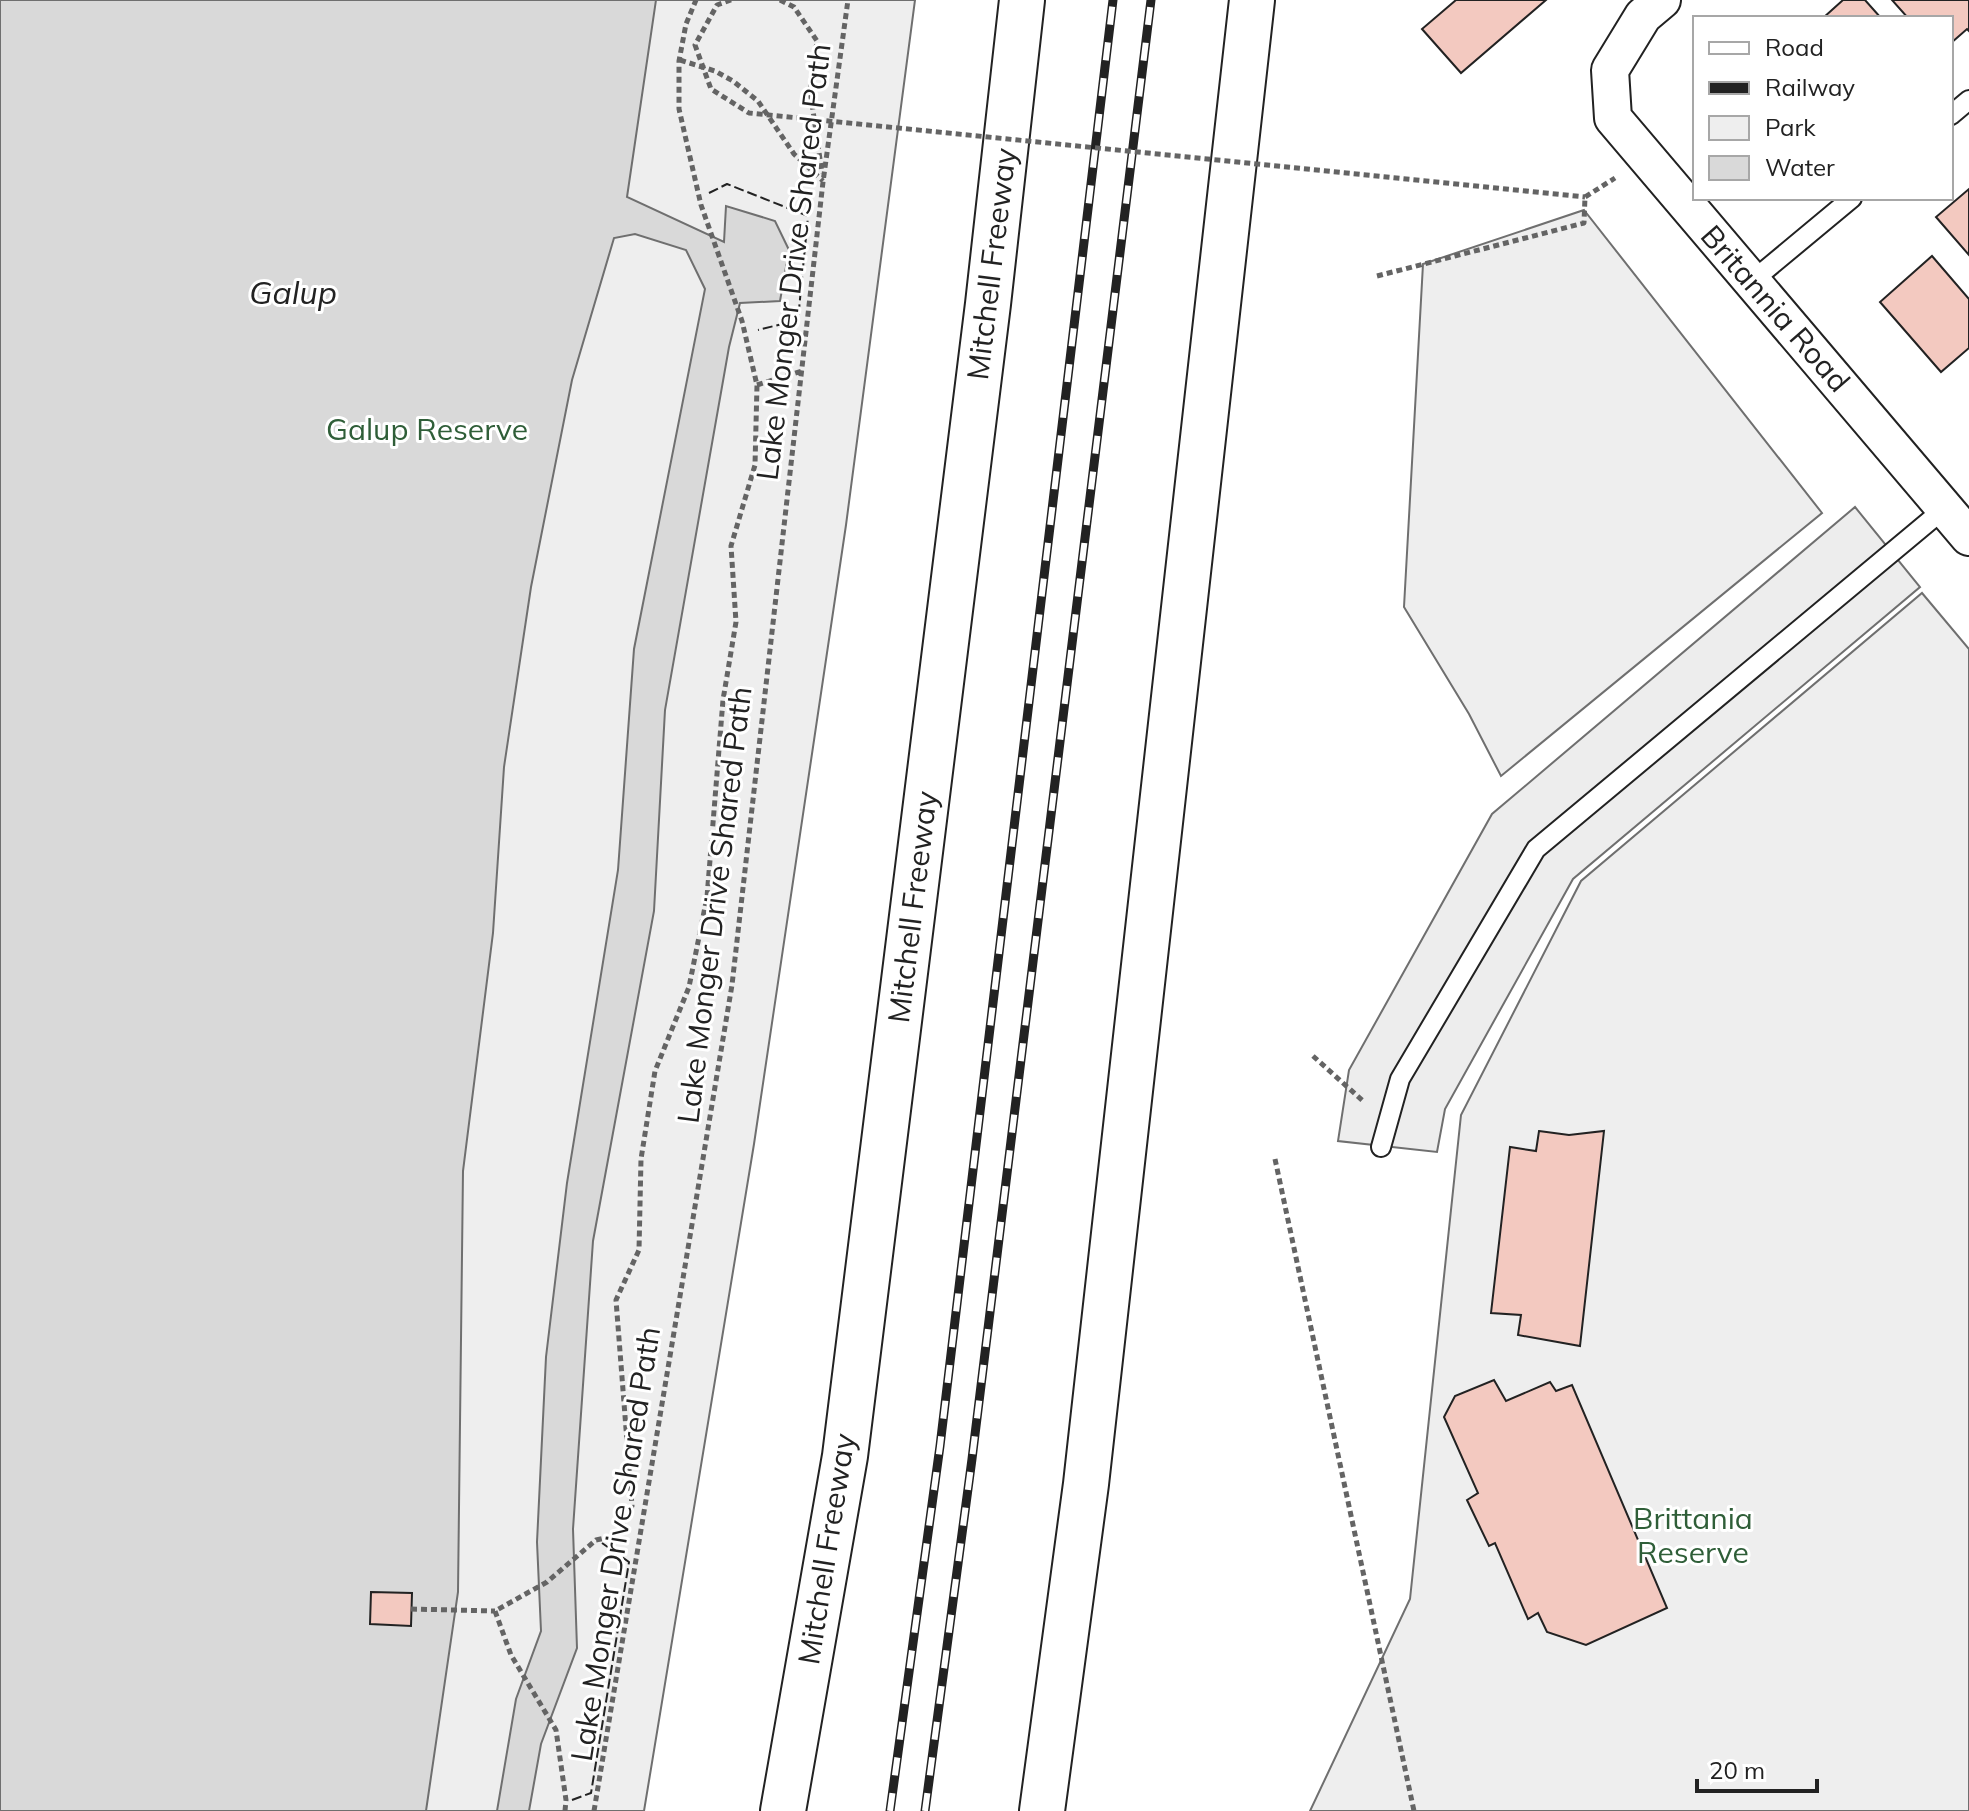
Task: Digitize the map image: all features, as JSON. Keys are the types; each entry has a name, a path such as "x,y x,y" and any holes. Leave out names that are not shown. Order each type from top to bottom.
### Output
{"highway":[{"name":"Mitchell Freeway","path":"783,1811 845,1456 984,335 1022,0"},
{"path":"1042,1811 1086,1484 1252,0"}],"street":[{"name":"Britannia Road","path":"1662,0 1643,16 1610,70 1613,118 1751,282 1957,498 1969,537"}],"lane":[{"path":"1953,113 1969,100"},
{"path":"1751,282 1850,200"},
{"path":"1381,1147 1400,1079 1536,849 1957,498"}],"path":[{"path":"411,1609 495,1611 547,1582 596,1540 618,1535 632,1506 616,1300 639,1250 641,1159 655,1071 689,987 707,897 723,700 736,622 731,546 755,465 757,385 742,321 701,205 679,109 680,60 686,24 696,0"},
{"path":"731,0 717,5 695,45 711,89 749,113 1585,197 1584,223 1377,276"},
{"path":"780,0 794,7 817,41 810,90 823,182"},
{"name":"Lake Monger Drive Shared Path","path":"594,1811 732,985 823,182 848,0"},
{"path":"680,60 715,71 758,101 794,154 823,182"},
{"path":"757,385 802,371"},
{"path":"1313,1056 1388,1123"},
{"path":"1275,1159 1414,1811"},
{"path":"495,1611 511,1655 556,1730 565,1811"}],"green space":[{"name":"Galup","path":"0,0 915,0 846,525 754,1144 644,1811 0,1811"},
{"path":"1584,210 1822,513 1501,776 1469,714 1404,607 1423,264"},
{"name":"Brittania Reserve","path":"1922,593 1969,649 1969,1811 1310,1811 1410,1599 1461,1115 1581,881"}],"shaded area":[{"path":"1855,507 1920,587 1573,879 1445,1109 1437,1152 1338,1141 1349,1070 1492,814"}],"water":[{"name":"Galup","path":"0,0 656,0 627,197 724,242 726,206 775,221 789,250 780,301 740,303 729,347 665,710 654,911 593,1241 573,1529 577,1648 541,1744 529,1811 497,1811 516,1699 541,1631 537,1542 546,1357 567,1183 618,870 634,649 705,289 686,250 635,234 614,238 572,380 531,587 504,767 493,933 463,1171 458,1592 426,1811 0,1811"}],"building":[{"path":"1456,0 1546,0 1461,73 1422,29"},
{"path":"1843,0 1865,0 1879,16 1825,16"},
{"path":"1892,0 1969,0 1969,31 1967,29 1953,41 1953,16 1906,16"},
{"path":"1969,189 1969,255 1936,217"},
{"path":"1932,256 1969,299 1969,348 1941,372 1880,302"},
{"path":"1539,1131 1569,1135 1604,1131 1580,1346 1518,1335 1521,1315 1491,1313 1510,1147 1536,1151"},
{"path":"1494,1380 1506,1401 1550,1382 1556,1391 1572,1385 1667,1608 1586,1645 1547,1632 1538,1613 1528,1619 1495,1543 1489,1546 1467,1500 1478,1493 1444,1417 1455,1396"},
{"path":"371,1592 412,1593 411,1626 370,1624"}],"railway":[{"path":"890,1811 940,1446 1113,0"},
{"path":"925,1811 972,1459 1151,0"}],"fence":[{"path":"709,193 727,184 808,216 798,320 758,330"},
{"path":"572,1800 591,1793 629,1562 602,1543"}],"park label":[{"name":"Galup Reserve","path":"427,430"}]}
